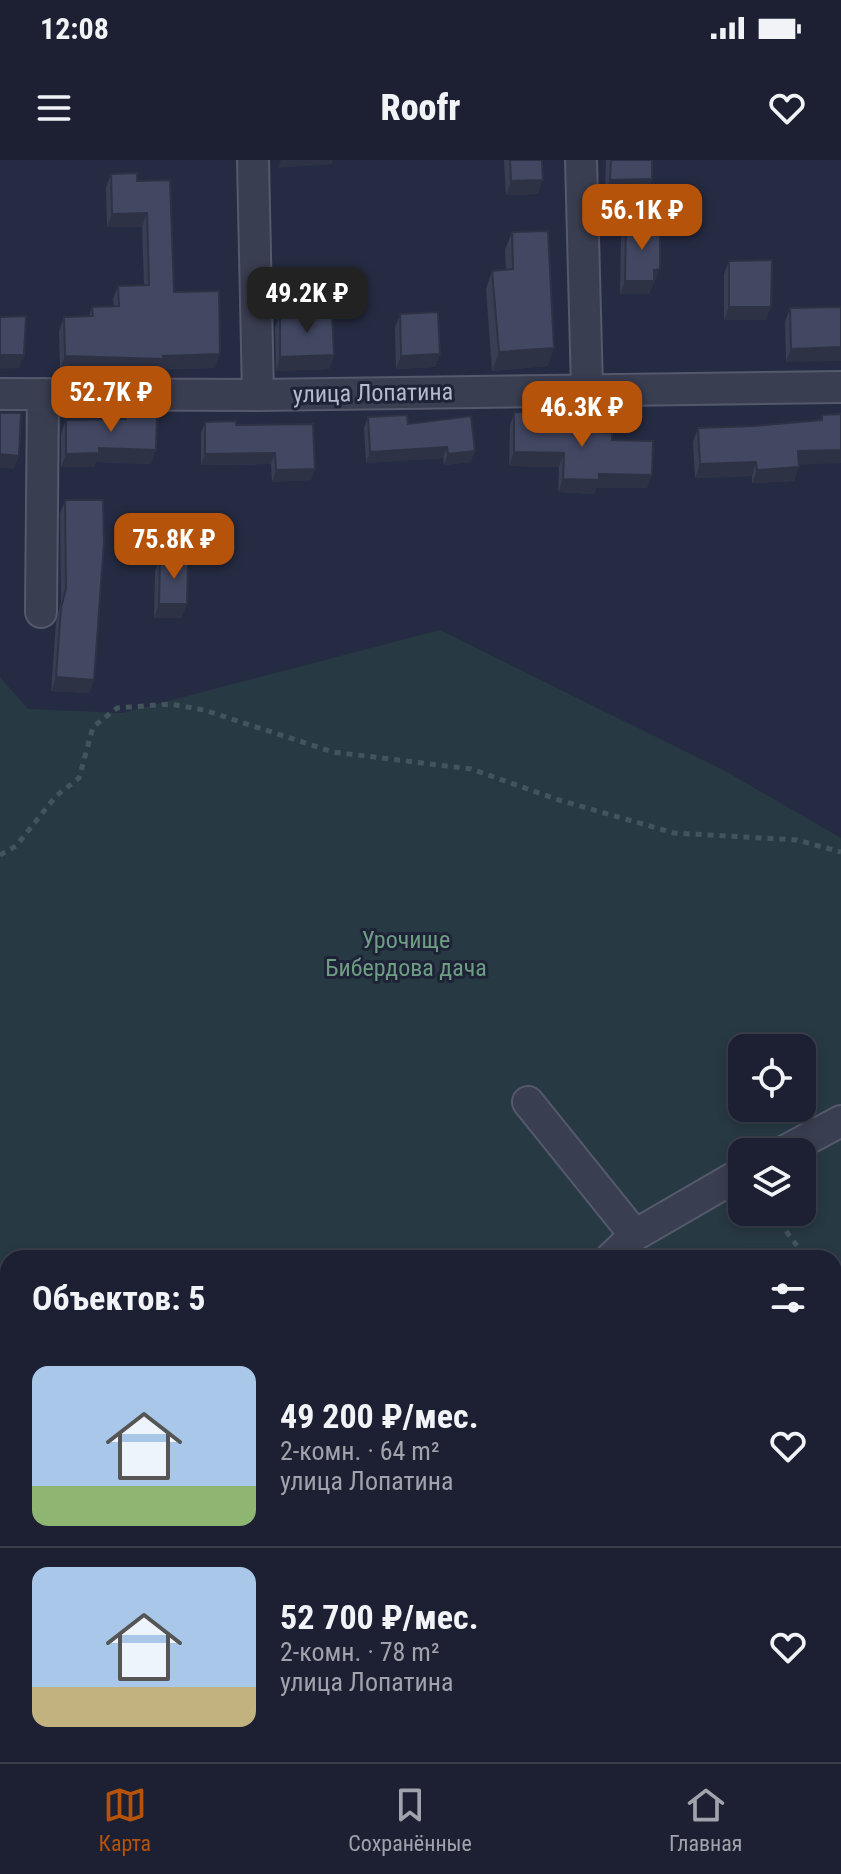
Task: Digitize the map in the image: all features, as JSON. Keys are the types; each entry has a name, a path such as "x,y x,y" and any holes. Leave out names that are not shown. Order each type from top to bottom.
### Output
{"street":[{"path":"253,160 258,395"},
{"path":"581,160 587,389"},
{"name":"улица Лопатина","path":"0,394 258,395 841,387"},
{"path":"41,612 43,394"},
{"path":"528,1102 635,1235"},
{"path":"809,1138 841,1121"},
{"path":"619,1250 635,1235 728,1181"}],"path":[{"path":"0,855 16,846 56,796 79,778 93,727 117,708 170,704 204,710 333,752 471,769 559,800 674,833 770,842 797,840 841,852"},
{"path":"782,1226 800,1250"}],"green space":[{"name":"Урочище Бибердова дача","path":"440,630 727,772 841,838 841,1250 0,1250 0,677 28,709 122,713"}],"building":[{"path":"510,160 542,160 543,180 511,181"},
{"path":"611,160 652,160 652,179 610,180"},
{"path":"137,173 137,181 170,180 174,292 219,291 220,354 163,356 164,359 65,356 64,317 93,316 92,307 119,306 118,286 149,285 147,213 112,214 111,174"},
{"path":"626,224 660,224 660,269 654,270 654,281 625,281"},
{"path":"548,231 554,348 499,352 492,271 513,269 512,232"},
{"path":"772,260 771,307 729,307 729,261"},
{"path":"841,307 841,347 791,349 790,308"},
{"path":"332,312 334,355 280,357 280,314"},
{"path":"438,312 440,354 401,356 400,314"},
{"path":"26,316 24,355 0,355 0,317"},
{"path":"514,412 552,413 552,430 612,433 612,440 653,441 652,475 599,474 599,480 563,479 564,453 514,452"},
{"path":"0,413 21,413 19,456 0,454"},
{"path":"841,414 841,450 798,451 799,467 757,470 756,462 700,464 698,428 822,420 822,415"},
{"path":"126,415 157,416 156,450 99,448 99,453 66,454 66,420 126,419"},
{"path":"407,415 408,424 471,416 475,451 448,454 447,447 370,452 368,417"},
{"path":"236,421 236,425 313,424 315,469 276,470 275,453 205,454 205,422"},
{"path":"65,500 103,500 104,542 94,680 56,677 61,608 66,589"},
{"path":"160,558 188,558 187,604 159,604"}]}
